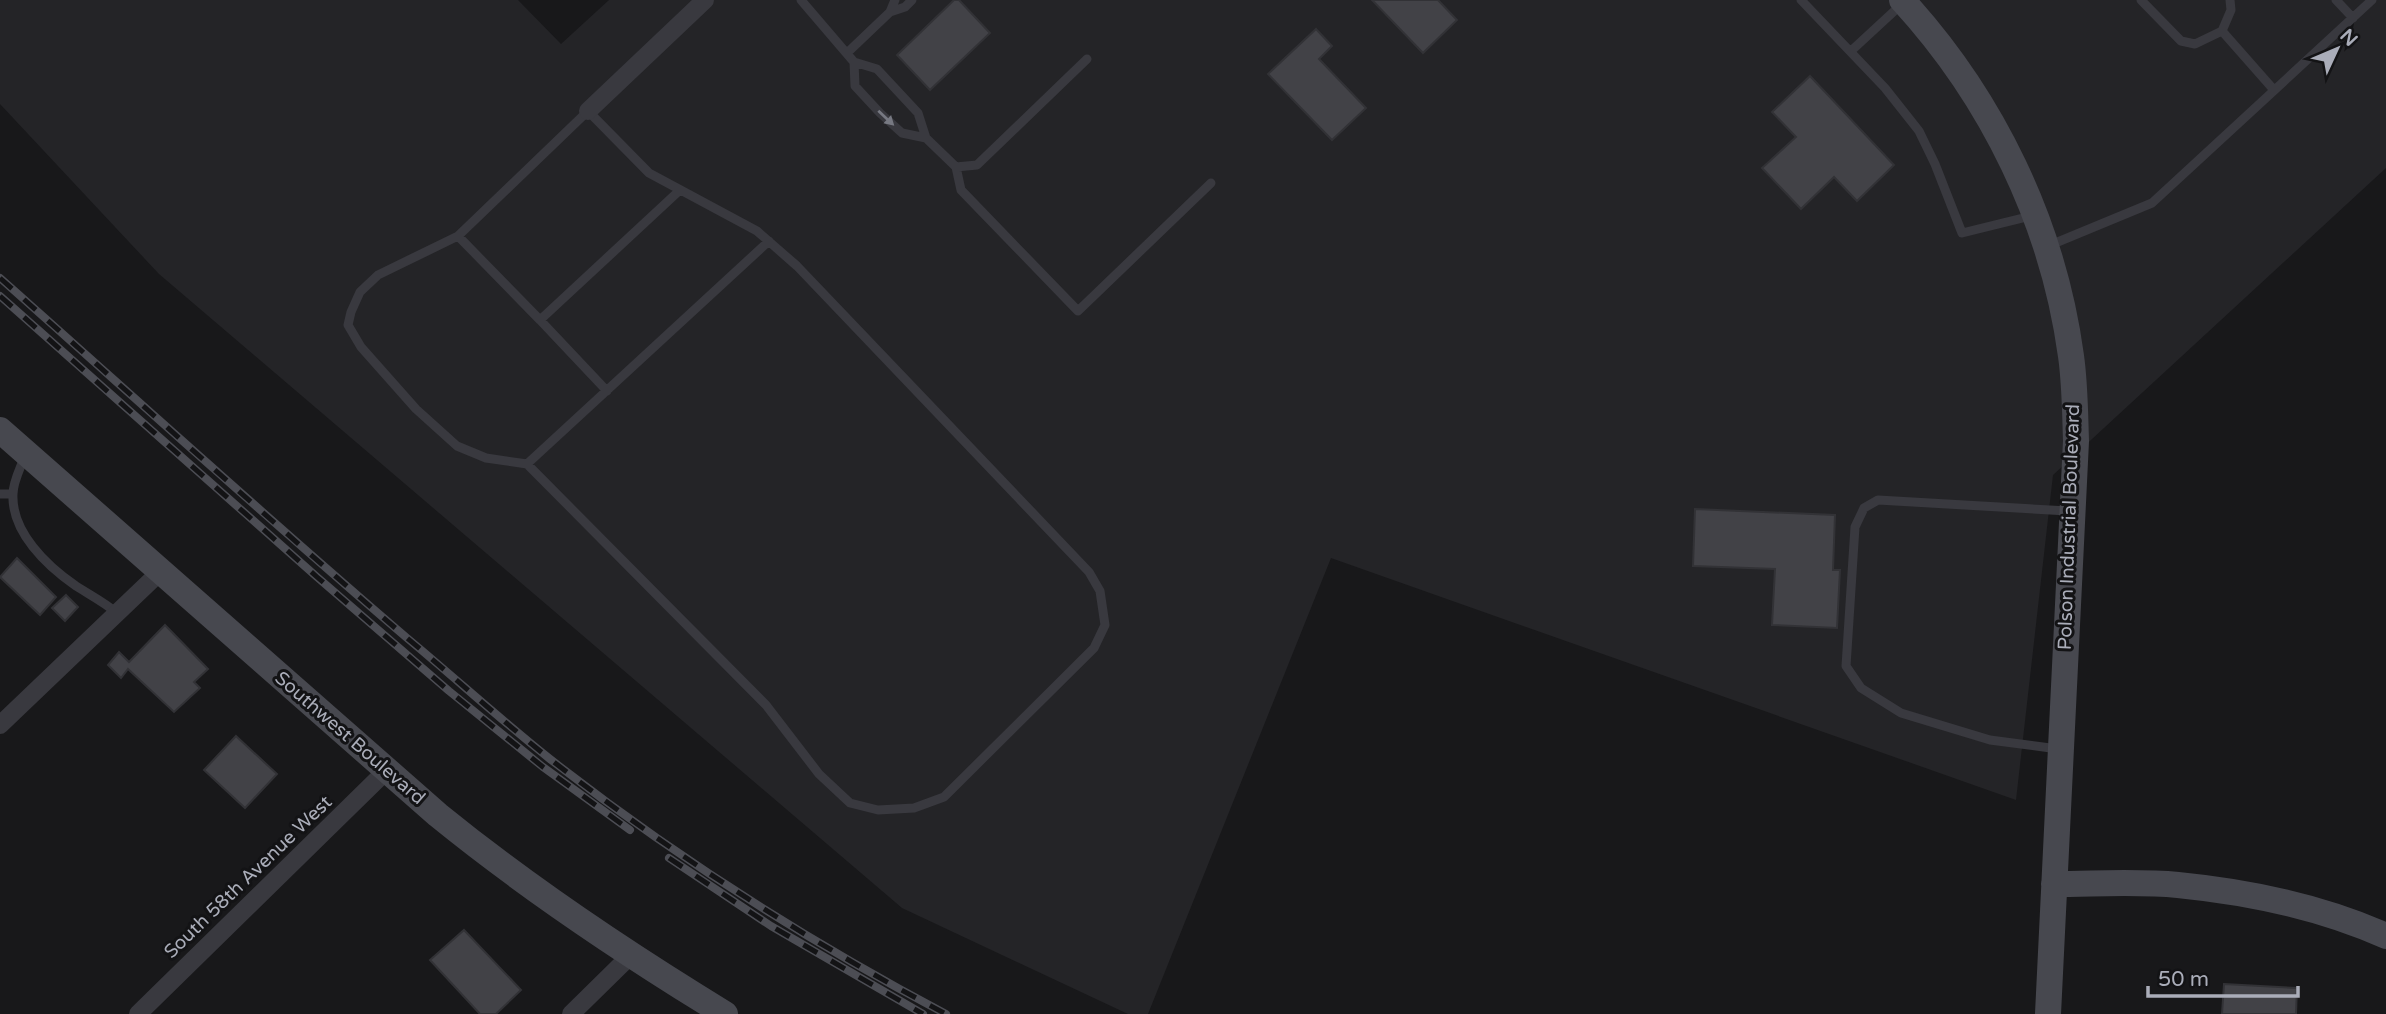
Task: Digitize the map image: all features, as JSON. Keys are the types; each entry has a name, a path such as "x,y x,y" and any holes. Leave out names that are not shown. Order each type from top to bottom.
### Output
{"street":[{"path":"588,111 705,0"},
{"name":"Polson Industrial Boulevard","path":"1903,1 1925,24 1955,65 2002,141 2036,215 2060,300 2071,355 2076,441 2074,511 2048,1014"},
{"name":"Southwest Boulevard","path":"0,430 387,770 497,863 631,956 725,1014"},
{"path":"0,726 161,571"},
{"name":"South 58th Avenue West","path":"138,1014 387,770"},
{"path":"2054,884 2175,885 2247,894 2311,909 2386,936"},
{"path":"570,1014 631,956"}],"lane":[{"path":"802,0 854,62 877,69 918,113 926,138 956,167 961,190 1078,311 1211,183"},
{"path":"847,53 890,12 895,0"},
{"path":"890,12 905,8 912,0"},
{"path":"1801,0 1851,51 1919,131 1962,233 2036,215"},
{"path":"2141,0 2181,41 2195,44 2222,31 2231,10 2230,0"},
{"path":"2336,0 2353,18"},
{"path":"2046,247 2152,203 2372,0"},
{"path":"1851,51 1903,1"},
{"path":"2222,31 2274,90"},
{"path":"956,167 977,165 1087,59"},
{"path":"854,62 855,86 880,113 902,133 926,138"},
{"path":"588,111 649,173 758,230 797,266 1090,572 1100,591 1105,625 1094,648 944,797 914,808 878,810 850,803 819,774 766,705 527,464 486,458 457,446 416,409 361,347 348,326 360,292 378,275 458,236 588,111"},
{"path":"540,320 680,190"},
{"path":"458,236 607,391"},
{"path":"527,464 769,241"},
{"path":"26,453 13,494 16,515 25,536 35,551 75,585 117,613"},
{"path":"0,494 13,494"},
{"path":"2060,749 1990,740 1901,713 1861,688 1846,666 1855,527 1864,509 1878,500 2074,511"}],"shaded area":[{"path":"0,0 518,0 561,44 609,0 2386,0 2386,168 2053,475 2016,800 1331,558 1148,1014 1128,1014 902,908 159,274 0,104"}],"building":[{"path":"954,0 959,0 990,33 930,90 897,55"},
{"path":"1372,0 1438,0 1457,20 1423,53"},
{"path":"1316,29 1332,46 1319,59 1366,108 1332,140 1268,74"},
{"path":"1810,76 1894,165 1857,201 1834,177 1801,209 1762,168 1796,137 1772,112"},
{"path":"1695,509 1835,515 1833,570 1840,570 1837,628 1772,625 1775,569 1693,566"},
{"path":"17,558 56,597 40,615 0,577"},
{"path":"66,595 78,607 65,621 52,608"},
{"path":"165,625 208,669 194,682 200,688 174,712 128,669 121,678 108,665 119,652 129,662"},
{"path":"236,736 277,774 245,808 204,770"},
{"path":"464,930 521,990 496,1014 480,1014 430,960"},
{"path":"2224,984 2297,988 2296,1014 2222,1014"}],"railway":[{"path":"0,278 304,549 550,759 644,829 742,895 843,957 946,1014"},
{"path":"0,296 449,691 543,767 630,830"},
{"path":"669,858 771,926 923,1014"}]}
